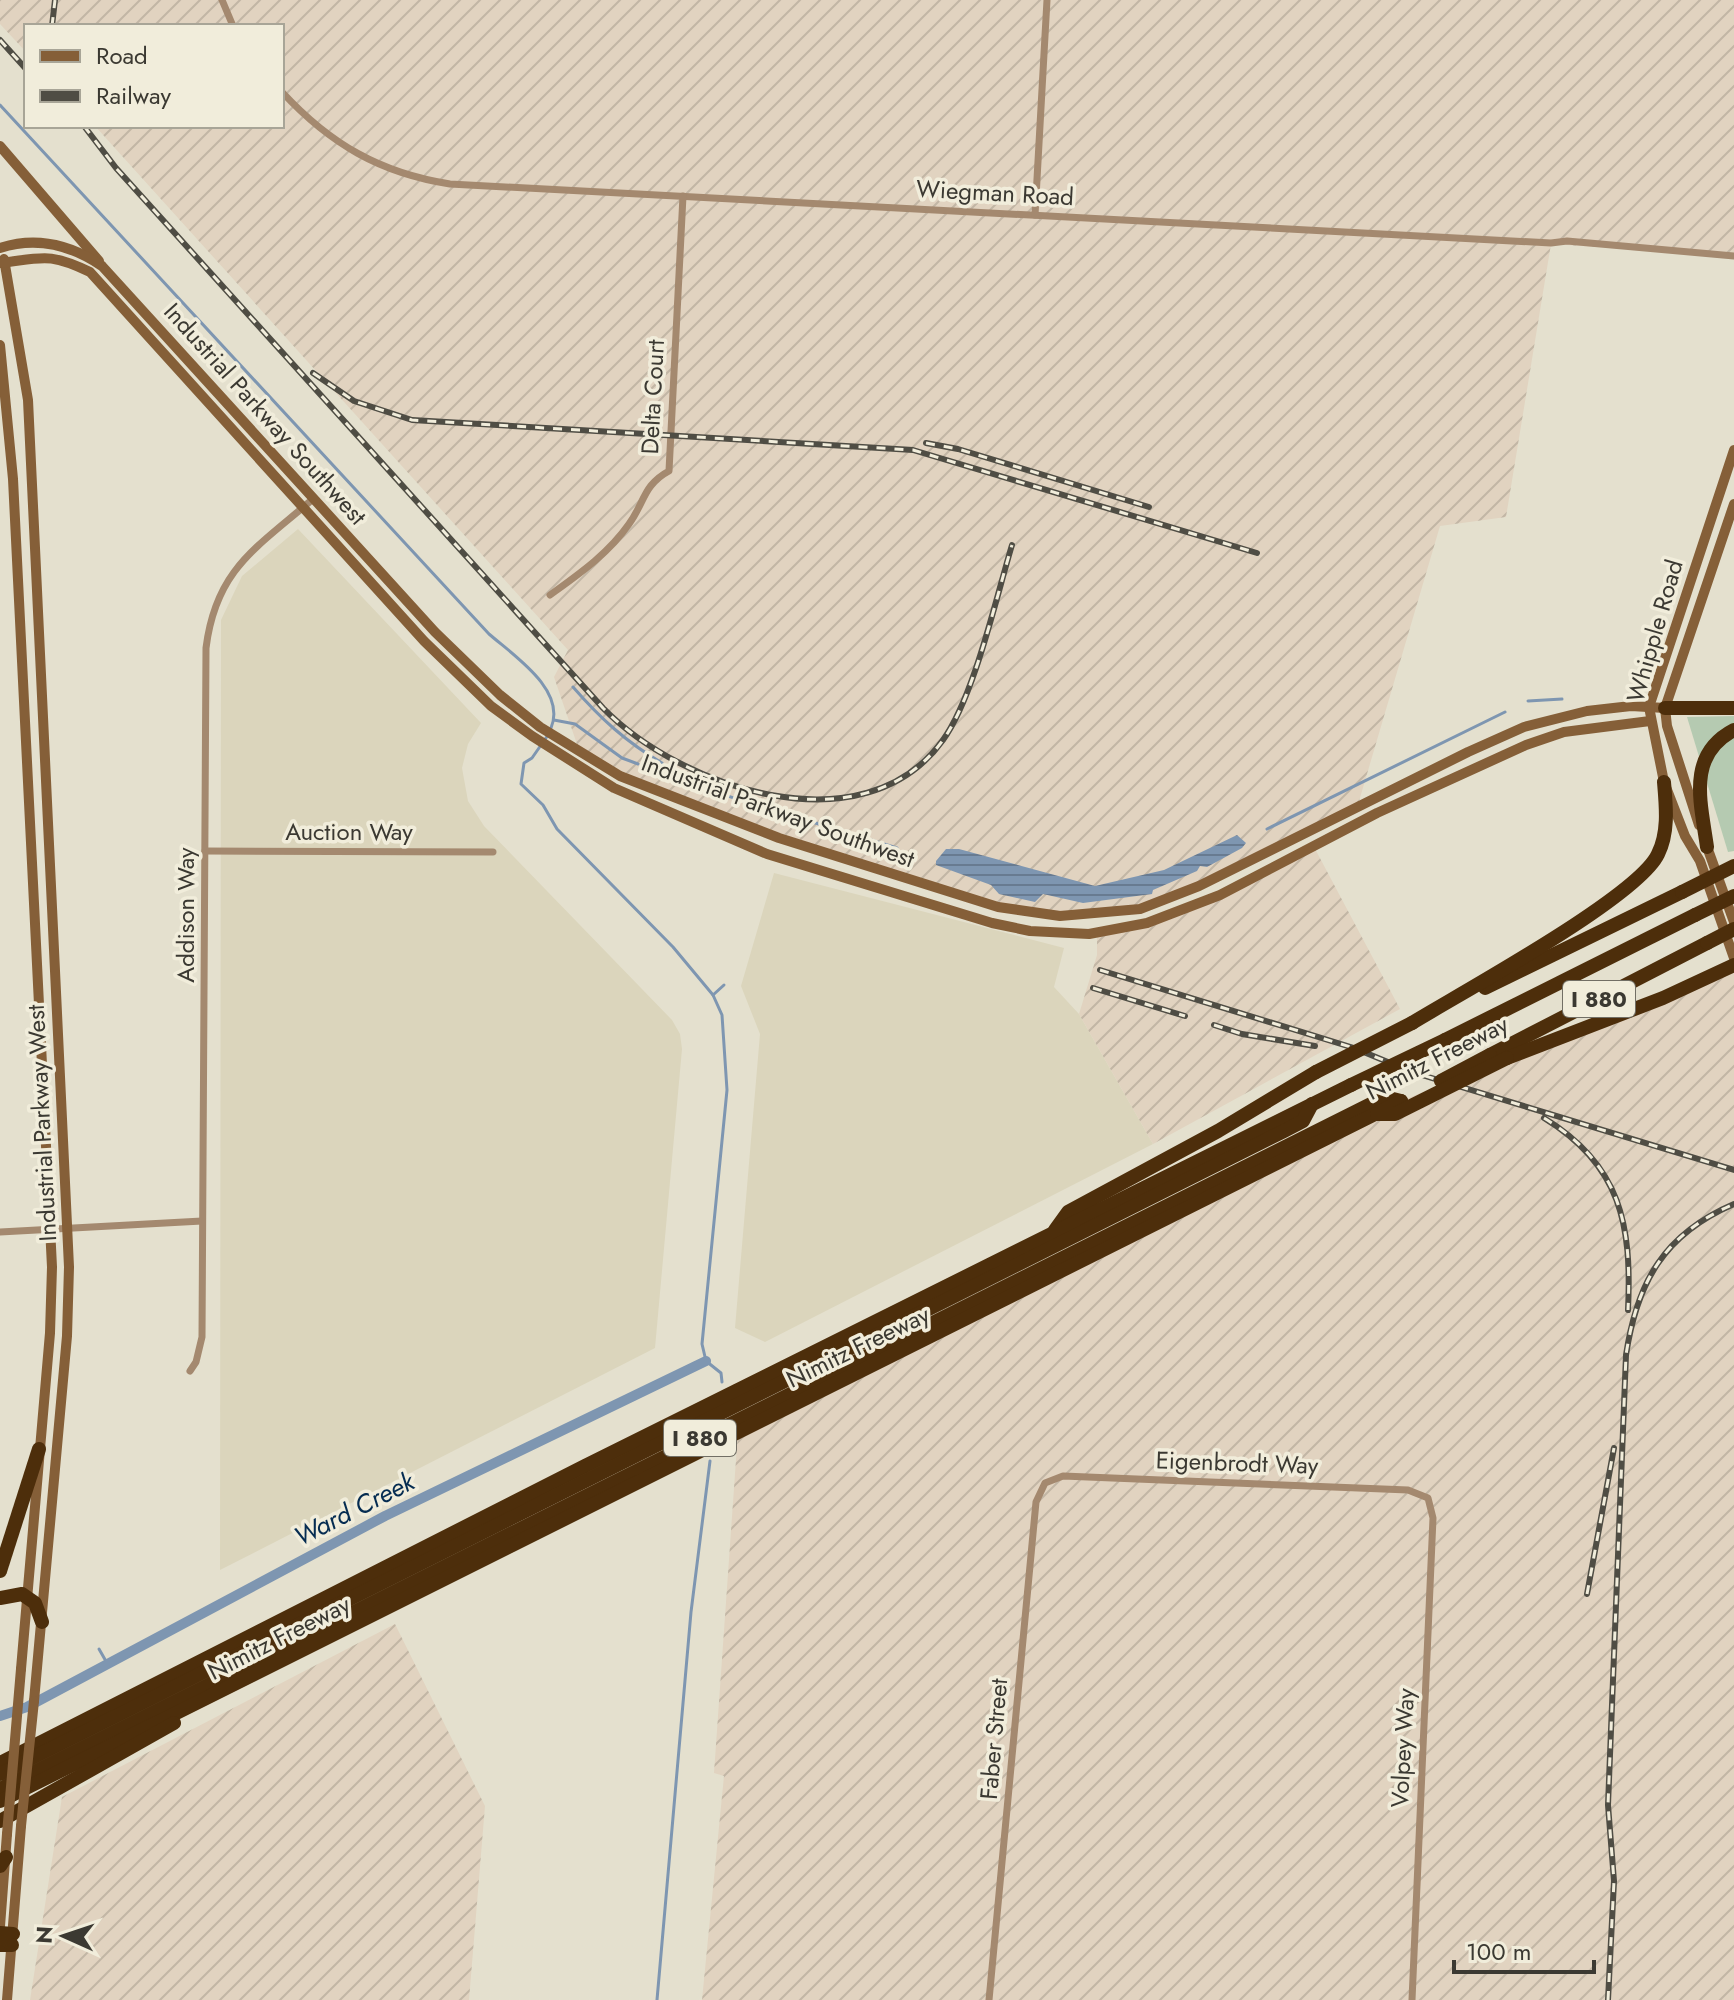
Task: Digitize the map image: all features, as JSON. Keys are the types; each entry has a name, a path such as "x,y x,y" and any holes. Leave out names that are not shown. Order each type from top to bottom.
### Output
{"highway":[{"path":"1665,708 1734,708"},
{"path":"1707,847 1700,770 1709,750 1734,730"},
{"path":"1412,1023 1630,889 1659,854 1666,827 1664,782"},
{"path":"1053,1232 1068,1212 1194,1145 1316,1072 1734,866"},
{"name":"Nimitz Freeway","path":"0,1763 1053,1232 1734,896"},
{"name":"Nimitz Freeway","path":"0,1801 1377,1114 1734,929"},
{"path":"1377,1114 1395,1114 1507,1058 1734,965"},
{"name":"I 880","path":"0,1789 1385,1097 1401,1101"},
{"name":"I 880","path":"0,1774 1284,1131 1303,1121 1312,1103"},
{"path":"0,1571 39,1449"},
{"path":"0,1598 14,1594 28,1598 39,1609 42,1622"},
{"path":"4,1828 228,1688"}],"main road":[{"path":"0,146 89,245 102,266"},
{"name":"Industrial Parkway Southwest","path":"0,247 42,242 60,245 81,252 102,266 435,632 500,695 580,753 620,776 779,838 998,907 1060,916 1140,909 1260,855 1524,727 1587,711 1665,708"},
{"name":"Industrial Parkway West","path":"0,247 28,400 68,1228 67,1336 39,1660 5,1937"},
{"name":"Industrial Parkway Southwest","path":"2,263 41,256 65,260 90,272 424,641 491,706 574,764 614,788 767,854 992,923 1030,931 1074,933 1111,932 1147,923 1220,895 1377,813 1526,745 1593,727 1650,721"},
{"name":"Industrial Parkway West","path":"0,345 13,479 52,1301 28,1598 4,1828 7,2000"},
{"name":"Whipple Road","path":"1734,450 1649,707 1664,782 1685,836 1700,861 1734,958"},
{"name":"Whipple Road","path":"1734,504 1665,708 1674,751 1734,922"},
{"path":"1650,721 1665,708"},
{"path":"767,854 779,838"},
{"path":"1260,855 1262,872"}],"street":[{"path":"222,0 232,24"},
{"path":"1035,215 1047,0"},
{"name":"Wiegman Road","path":"284,94 345,149 368,162 420,180 1551,243 1567,241 1734,256"},
{"name":"Delta Court","path":"550,595 595,563 630,524 651,481 669,471 683,196"},
{"name":"Addison Way","path":"190,1371 196,1362 202,1337 206,648 218,594 233,571 314,498"},
{"name":"Auction Way","path":"205,851 493,852"},
{"path":"0,1232 202,1221"},
{"name":"Eigenbrodt Way","path":"1045,1483 1063,1476 1408,1490 1428,1498"},
{"name":"Faber Street","path":"989,2000 1036,1502 1045,1483"},
{"name":"Volpey Way","path":"1412,2000 1433,1518 1428,1498"}],"shaded area":[{"path":"0,0 1734,0 1734,256 1551,244 1506,517 1440,526 1357,808 1166,900 1081,916 998,907 707,808 580,753 554,677 568,650 97,128 284,128 284,24 24,24 24,50 0,24"},
{"path":"298,529 481,723 468,744 462,768 468,801 484,826 672,1020 680,1034 682,1049 655,1348 220,1570 221,620 242,576"},
{"path":"1313,845 1400,1009 1153,1144 1079,1014 1097,955 1097,933 1175,914"},
{"path":"774,873 1064,948 1054,987 1079,1014 1153,1144 765,1342 735,1328 760,1034 741,986"},
{"path":"1734,965 1734,2000 702,2000 724,1776 714,1773 738,1431 1401,1101"},
{"path":"395,1624 485,1806 469,2000 30,2000 62,1797"}],"green space":[{"path":"1734,716 1734,851 1728,852 1687,717"}],"water":[{"path":"1237,835 1246,843 1242,848 1153,890 1152,894 1083,903 1043,894 1035,902 999,894 991,885 936,865 946,849 959,849 1095,886 1164,870"}],"waterway":[{"path":"0,105 489,634 535,675 551,700 554,714 551,728"},
{"path":"573,687 614,729 662,763"},
{"path":"1528,701 1562,699"},
{"path":"1267,829 1505,712"},
{"path":"554,720 575,724 622,758 638,764"},
{"path":"548,735 532,758 524,763 521,784 543,805 557,829 673,947 713,995 722,1015 727,1090 702,1344 706,1361 721,1373 722,1382"},
{"path":"655,773 797,818"},
{"path":"809,821 897,848"},
{"path":"713,995 724,985"},
{"name":"Ward Creek","path":"0,1716 27,1707 385,1516 706,1361"},
{"name":"Ward Creek","path":"657,2000 691,1612 710,1461"},
{"path":"99,1649 107,1663"}],"railway":[{"path":"52,24 55,0"},
{"path":"0,40 24,67"},
{"path":"86,128 116,168 603,708 637,737 678,762 724,782 773,795 821,799 868,793 909,773 943,740 965,699 1012,545"},
{"path":"313,373 354,401 412,420 913,450 1257,553"},
{"path":"926,443 958,449 1149,507"},
{"path":"1100,970 1354,1048 1412,1072 1734,1170"},
{"path":"1093,988 1185,1016"},
{"path":"1214,1025 1242,1034 1315,1046"},
{"path":"1544,1118 1570,1136 1590,1156 1616,1200 1627,1251 1628,1310"},
{"path":"1608,2000 1614,1881 1608,1805 1626,1355 1638,1305 1658,1263 1689,1230 1734,1204"},
{"path":"1587,1594 1614,1448"}]}
